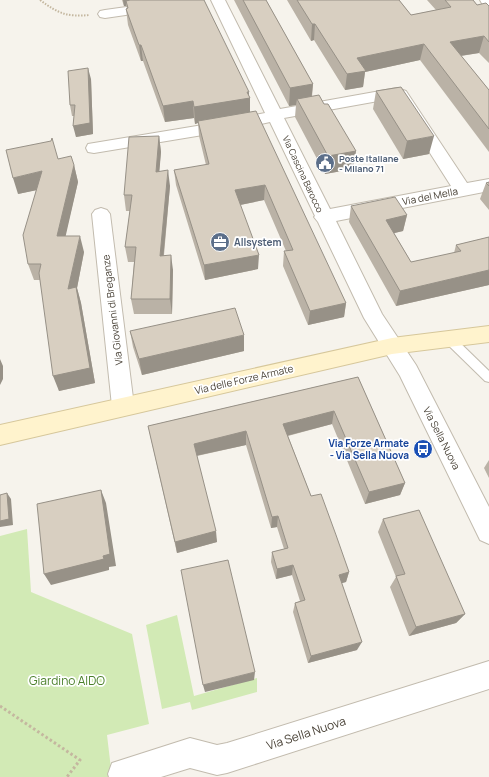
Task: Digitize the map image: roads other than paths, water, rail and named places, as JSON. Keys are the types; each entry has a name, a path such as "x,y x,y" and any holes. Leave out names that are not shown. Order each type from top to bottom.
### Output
{"street":[{"name":"Via Cascina Barocco","path":"213,0 274,115 374,318 392,346"},
{"path":"487,0 489,4"},
{"path":"105,14 167,6"},
{"path":"94,148 246,122 274,115 397,93 400,94 462,190"},
{"name":"Via del Mella","path":"323,217 489,185"},
{"name":"Via Giovanni di Breganze","path":"101,214 123,406"},
{"name":"Via delle Forze Armate","path":"0,435 392,346 489,334"},
{"name":"Via Sella Nuova","path":"392,346 411,378 489,532"},
{"name":"Via Sella Nuova","path":"123,774 190,753 217,760 228,758 489,675"}],"lane":[{"path":"448,338 489,378"}],"place":[{"name":"Poste Italiane - Milano 71","path":"325,163"},
{"name":"Allsystem","path":"220,242"},
{"name":"Via Forze Armate - Via Sella Nuova","path":"423,449"}],"park label":[{"name":"Giardino AIDO","path":"67,680"}]}
